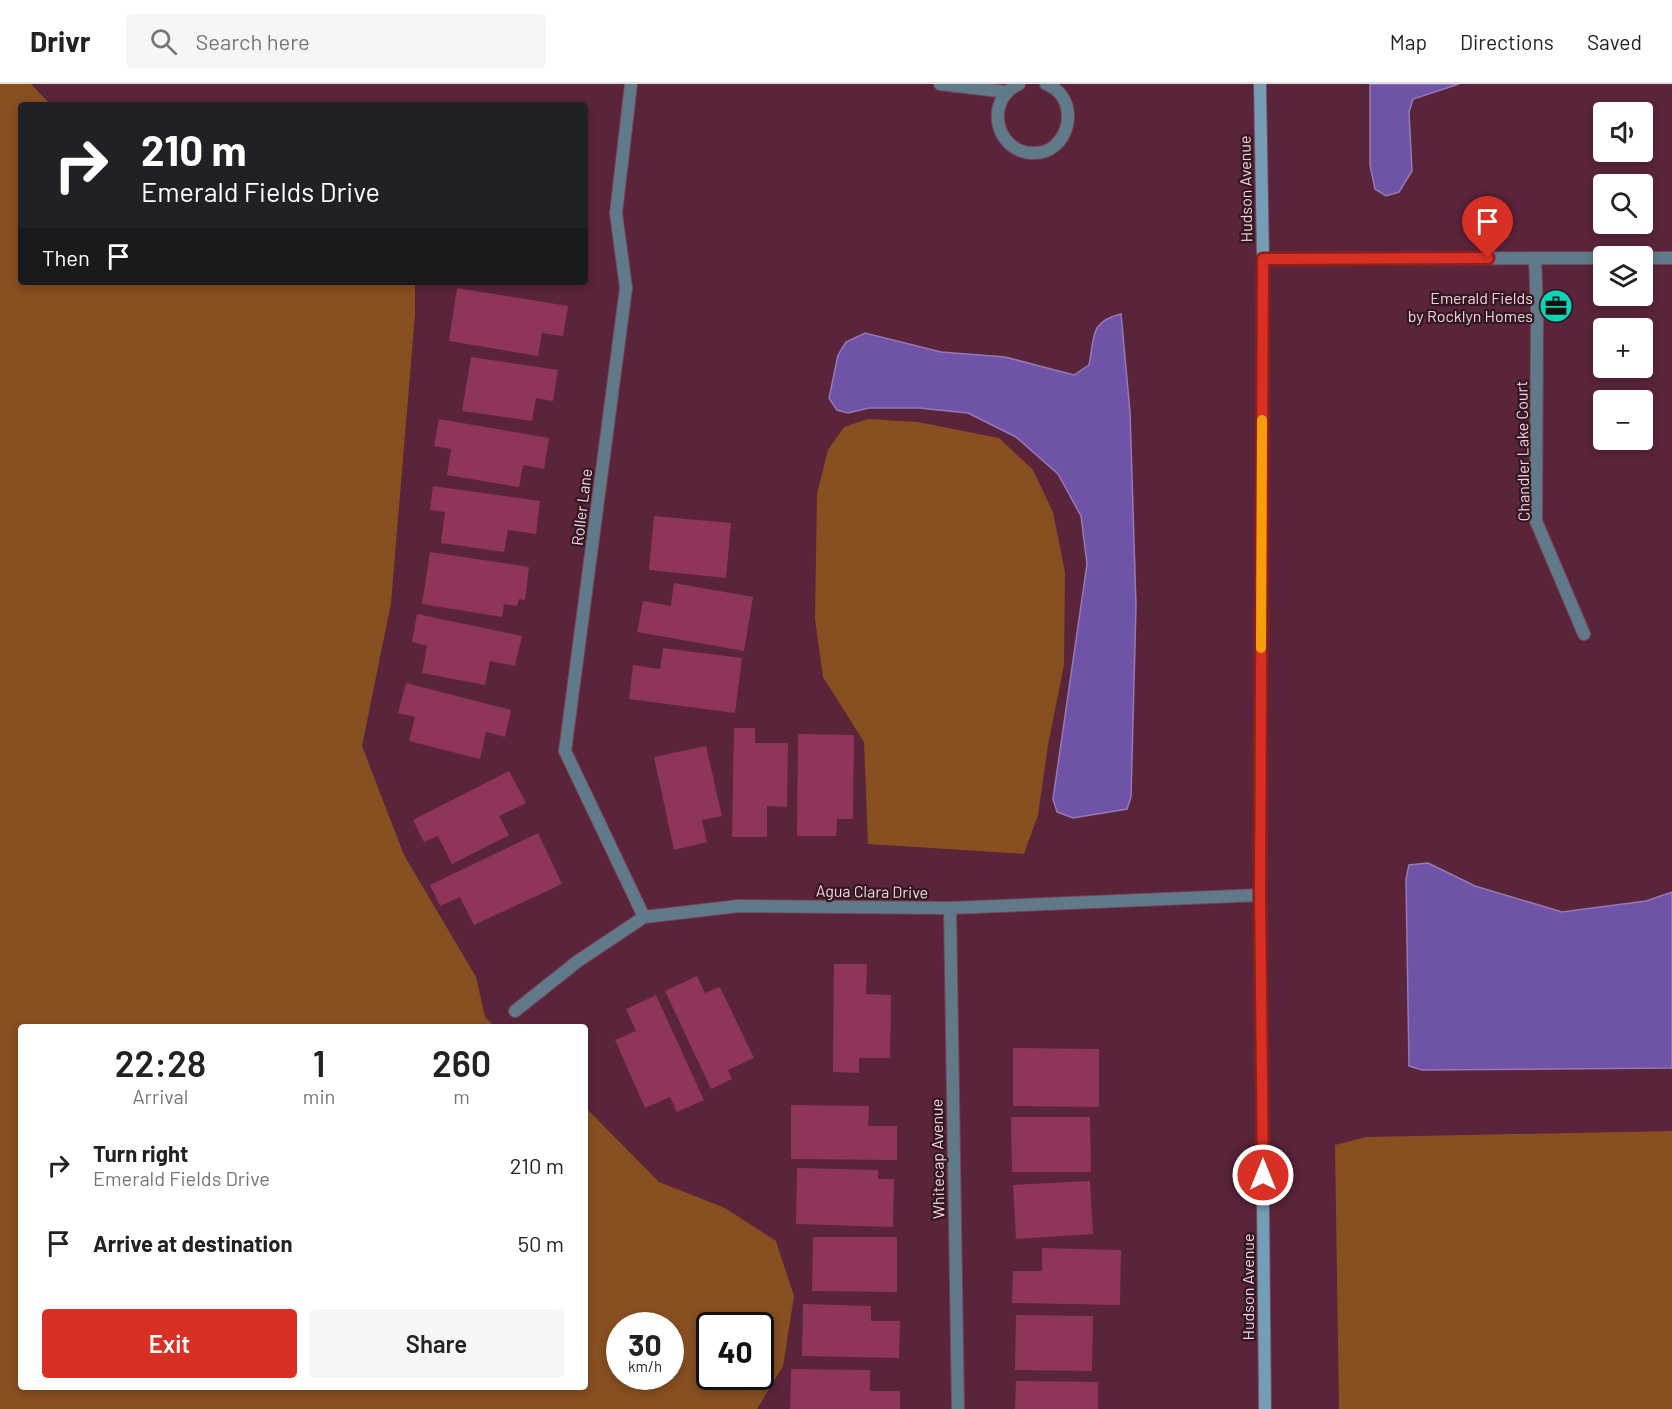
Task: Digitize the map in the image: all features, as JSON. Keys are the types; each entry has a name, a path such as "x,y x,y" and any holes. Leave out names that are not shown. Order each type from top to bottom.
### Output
{"street":[{"name":"Roller Lane","path":"631,84 616,213 626,288 565,751 644,917"},
{"path":"940,84 1007,92"},
{"path":"1019,84 1007,92 997,113 1002,136 1020,151 1044,152 1063,138 1069,115 1060,94 1046,84"},
{"name":"Hudson Avenue","path":"1260,84 1263,259 1260,895 1264,1409"},
{"name":"Chandler Lake Court","path":"1535,258 1537,310 1536,521 1584,634"},
{"path":"1263,259 1593,258"},
{"path":"1653,258 1672,258"},
{"name":"Agua Clara Drive","path":"515,1011 578,961 644,917 739,906 950,908 1260,895"},
{"name":"Whitecap Avenue","path":"950,908 957,1409"}],"shaded area":[{"path":"0,84 31,84 48,102 18,102 18,285 415,285 415,315 391,603 362,746 404,855 476,977 485,1017 492,1024 18,1024 18,1390 588,1390 588,1110 659,1182 725,1208 776,1241 794,1296 783,1366 774,1381 774,1312 696,1312 696,1390 768,1390 757,1409 0,1409"},
{"path":"1370,84 1459,84 1413,99 1409,112 1412,171 1399,192 1386,196 1375,189 1370,165"},
{"path":"1121,314 1130,412 1136,606 1131,797 1127,809 1073,818 1057,812 1053,799 1087,564 1081,516 1058,474 1016,437 968,413 919,408 869,408 848,413 837,410 829,398 838,355 846,342 865,333 941,352 1005,357 1074,375 1089,365 1093,338 1098,326 1103,321"},
{"path":"868,419 918,422 999,438 1033,470 1053,512 1065,572 1064,665 1048,745 1038,815 1024,854 868,844 864,742 823,677 815,619 817,494 828,450 844,427"},
{"path":"1428,863 1475,886 1562,912 1646,901 1672,892 1672,1068 1422,1070 1409,1066 1406,879 1409,865"},
{"path":"1672,1131 1672,1409 1339,1409 1335,1145 1366,1137"}],"building":[{"path":"457,288 568,306 563,336 542,333 538,356 449,341"},
{"path":"471,357 558,370 553,401 536,398 532,421 462,411"},
{"path":"439,419 549,438 544,469 523,465 519,487 447,475 451,449 434,446"},
{"path":"433,486 540,501 536,534 508,530 504,552 441,543 445,512 430,510"},
{"path":"654,516 731,523 726,578 649,570"},
{"path":"430,552 529,567 525,600 519,599 517,606 504,604 502,617 422,604"},
{"path":"674,583 753,597 744,651 637,632 643,601 671,606"},
{"path":"417,614 522,636 515,666 490,661 485,685 422,673 427,646 412,642"},
{"path":"663,648 742,658 735,713 629,699 633,665 660,669"},
{"path":"406,683 511,710 505,737 486,732 480,759 409,741 415,717 398,713"},
{"path":"734,728 755,728 755,743 788,743 787,807 767,806 767,837 732,837"},
{"path":"798,734 854,735 853,819 837,819 836,836 797,836"},
{"path":"706,746 722,816 702,820 707,842 674,850 654,757"},
{"path":"509,771 526,803 499,816 509,835 452,864 438,836 424,842 413,820"},
{"path":"538,833 562,884 474,925 460,897 440,906 430,885"},
{"path":"834,964 867,964 866,994 891,995 890,1058 859,1058 859,1073 833,1072"},
{"path":"697,976 705,993 720,987 754,1058 728,1070 732,1079 711,1089 665,991"},
{"path":"656,995 704,1100 677,1112 670,1097 645,1108 615,1040 636,1031 626,1009"},
{"path":"1013,1048 1099,1049 1099,1107 1013,1106"},
{"path":"791,1105 869,1106 868,1126 897,1126 897,1160 791,1159"},
{"path":"1011,1117 1090,1117 1091,1172 1012,1172"},
{"path":"797,1168 878,1170 878,1179 894,1179 893,1227 796,1224"},
{"path":"1090,1181 1093,1234 1016,1239 1013,1185"},
{"path":"813,1237 897,1237 897,1292 812,1291"},
{"path":"1042,1248 1121,1250 1120,1305 1012,1303 1013,1271 1042,1271"},
{"path":"803,1304 871,1306 871,1321 900,1321 899,1358 802,1356"},
{"path":"1016,1315 1093,1316 1092,1371 1015,1370"},
{"path":"791,1369 870,1370 870,1391 900,1391 900,1409 790,1409"},
{"path":"1016,1381 1098,1382 1098,1409 1015,1409"}],"slow traffic":[{"path":"1261,648 1262,420"}],"place":[{"name":"Emerald Fields by Rocklyn Homes","path":"1556,306"}],"route":[{"path":"1263,1175 1260,895 1263,259 1488,258"}]}
